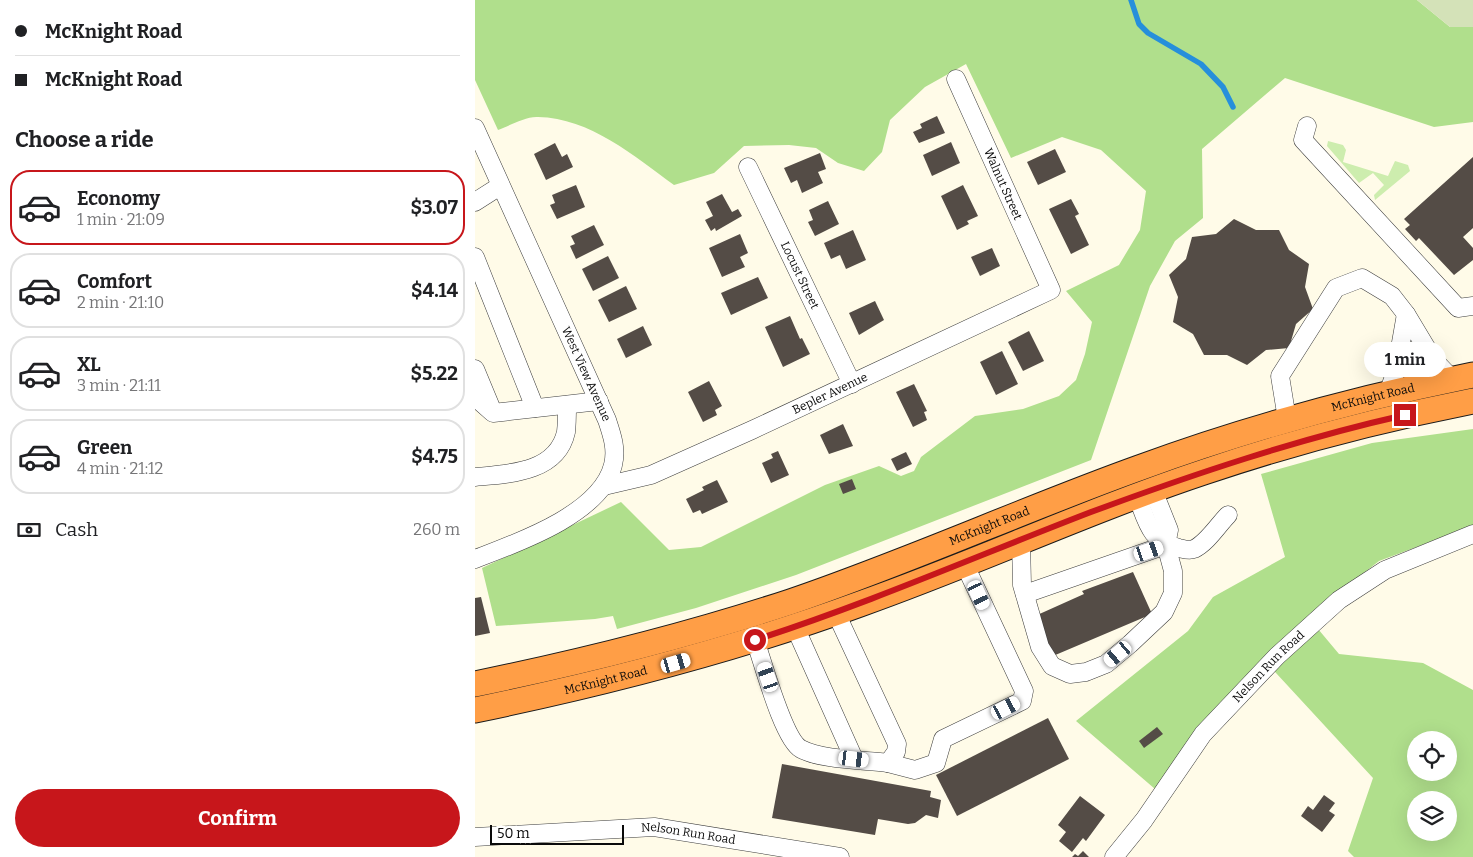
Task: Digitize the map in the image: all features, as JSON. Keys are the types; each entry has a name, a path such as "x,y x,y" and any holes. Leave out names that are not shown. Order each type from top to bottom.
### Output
{"highway":[{"name":"McKnight Road","path":"475,684 603,656 774,607 854,579 1138,468 1287,419 1388,393 1463,377"},
{"name":"McKnight Road","path":"475,710 609,681 755,640 836,613 1202,472 1312,438 1378,421 1473,401"}],"street":[{"name":"Walnut Street","path":"956,78 1051,290"},
{"path":"1307,126 1303,140 1458,308 1473,306"},
{"name":"West View Avenue","path":"475,128 599,401 612,433 615,450 613,466 604,486 588,503 565,518 475,559"},
{"name":"Locust Street","path":"748,167 852,384"},
{"path":"475,202 501,186"},
{"path":"475,257 535,408"},
{"path":"1287,419 1280,376 1336,288 1362,278 1392,296 1406,314 1433,359 1463,377"},
{"name":"Bepler Avenue","path":"604,486 651,475 852,384 1051,290"},
{"path":"1388,393 1396,371 1406,314"},
{"path":"475,369 493,413"},
{"path":"475,397 493,413 599,401"},
{"path":"475,477 530,470 549,459 559,448 565,433 567,405"},
{"path":"1145,493 1154,536 1166,545 1187,550 1195,548 1228,515"},
{"name":"Nelson Run Road","path":"1114,857 1144,820 1203,734 1277,656 1339,600 1385,570 1473,534"},
{"path":"1021,541 1021,568 1025,594 1040,647 1052,666 1070,674 1086,672 1106,664 1164,612 1173,593 1173,571 1166,545"},
{"path":"1025,594 1166,545"},
{"path":"755,640 787,734 799,748 812,754 888,763 915,770 936,762 943,739 1021,700 1025,691 964,563"},
{"path":"836,613 897,744 896,752 888,763"},
{"path":"795,627 854,759"},
{"name":"Nelson Run Road","path":"475,837 654,827 840,857"}],"green space":[{"path":"475,0 1417,0 1450,27 1473,27 1473,122 1434,127 1285,78 1202,149 1203,218 1175,241 1150,286 1091,460 796,575 696,608 617,629 613,616 496,626 482,568 621,502 669,550 701,547 825,485 879,466 901,476 914,471 921,457 975,416 1023,409 1059,396 1076,380 1085,354 1092,322 1066,291 1119,265 1140,230 1146,191 1101,150 1062,137 1011,158 966,64 925,87 890,120 882,152 864,171 838,163 816,148 789,145 744,146 714,173 674,185 611,140 576,124 557,119 533,117 498,130 475,80"},
{"path":"1417,0 1473,0 1473,27 1450,27"},
{"path":"1328,141 1343,145 1346,150 1343,162 1388,176 1395,161 1408,165 1410,171 1375,200 1374,195 1384,185 1373,173 1359,183 1327,146"},
{"path":"1473,429 1473,526 1379,561 1308,617 1339,654 1423,663 1473,690 1473,857 1354,857 1348,851 1373,778 1263,659 1155,789 1076,721 1188,631 1213,597 1285,557 1261,474 1372,443"}],"building":[{"path":"937,116 945,133 919,143 913,132 922,128 920,124"},
{"path":"951,142 960,163 932,176 923,155"},
{"path":"555,143 562,157 567,154 573,167 546,180 534,154"},
{"path":"1055,149 1066,172 1038,185 1027,162"},
{"path":"820,153 826,169 818,172 823,183 802,193 797,180 791,183 784,168"},
{"path":"1473,157 1473,228 1463,237 1473,248 1473,260 1454,275 1419,238 1416,241 1405,229 1410,225 1404,219"},
{"path":"576,185 585,207 557,219 550,205 555,203 552,195"},
{"path":"963,185 978,216 967,221 969,224 957,230 941,196"},
{"path":"722,194 732,212 738,209 742,216 716,231 715,228 711,231 705,220 713,216 706,202"},
{"path":"1071,199 1079,214 1075,216 1089,245 1071,254 1049,209"},
{"path":"828,201 839,224 815,236 808,222 813,220 809,210"},
{"path":"1234,219 1256,230 1279,230 1289,250 1309,264 1305,287 1313,309 1296,324 1289,348 1266,350 1247,365 1227,355 1204,355 1193,334 1173,322 1178,297 1169,275 1186,259 1192,237 1216,234"},
{"path":"594,225 604,245 576,259 570,246 575,244 571,236"},
{"path":"853,230 866,260 846,269 840,255 831,259 824,243"},
{"path":"740,234 748,253 740,257 745,267 722,277 709,248"},
{"path":"992,248 1000,266 980,276 971,257"},
{"path":"608,256 619,278 593,291 582,269"},
{"path":"758,277 768,298 731,315 721,293"},
{"path":"626,286 637,309 609,322 598,300"},
{"path":"875,301 884,320 859,335 849,313"},
{"path":"790,316 800,339 802,338 810,354 783,367 765,327"},
{"path":"643,326 652,345 626,358 617,339"},
{"path":"1029,331 1044,361 1023,371 1008,342"},
{"path":"1002,351 1018,384 996,395 980,362"},
{"path":"709,381 722,406 715,410 717,415 703,422 688,392"},
{"path":"914,384 927,411 924,412 927,420 913,427 896,392"},
{"path":"843,424 853,446 829,454 820,435"},
{"path":"778,451 789,475 771,483 762,463 773,458 771,454"},
{"path":"906,452 912,464 897,471 891,459"},
{"path":"852,479 856,489 843,494 839,484"},
{"path":"717,480 728,502 702,514 700,510 693,513 686,499 704,490 702,487"},
{"path":"1133,572 1152,614 1053,656 1035,616 1084,594 1082,591"},
{"path":"481,597 490,633 475,636 475,598"},
{"path":"1048,718 1069,759 957,816 936,775"},
{"path":"1157,727 1163,734 1144,748 1139,741"},
{"path":"782,764 931,791 930,797 941,800 938,818 926,815 915,823 908,824 878,819 875,835 772,818"},
{"path":"1324,795 1335,803 1329,811 1335,815 1322,832 1301,816 1308,806 1313,810"},
{"path":"1080,796 1105,815 1086,841 1083,838 1072,852 1059,841 1066,832 1058,825"},
{"path":"1083,851 1089,857 1072,857 1075,854 1078,856"}],"waterway":[{"path":"1131,0 1139,24 1148,33 1201,64 1223,87 1233,107"}],"route":[{"path":"755,640 863,603 1091,513 1202,472 1312,438 1405,415"}]}
